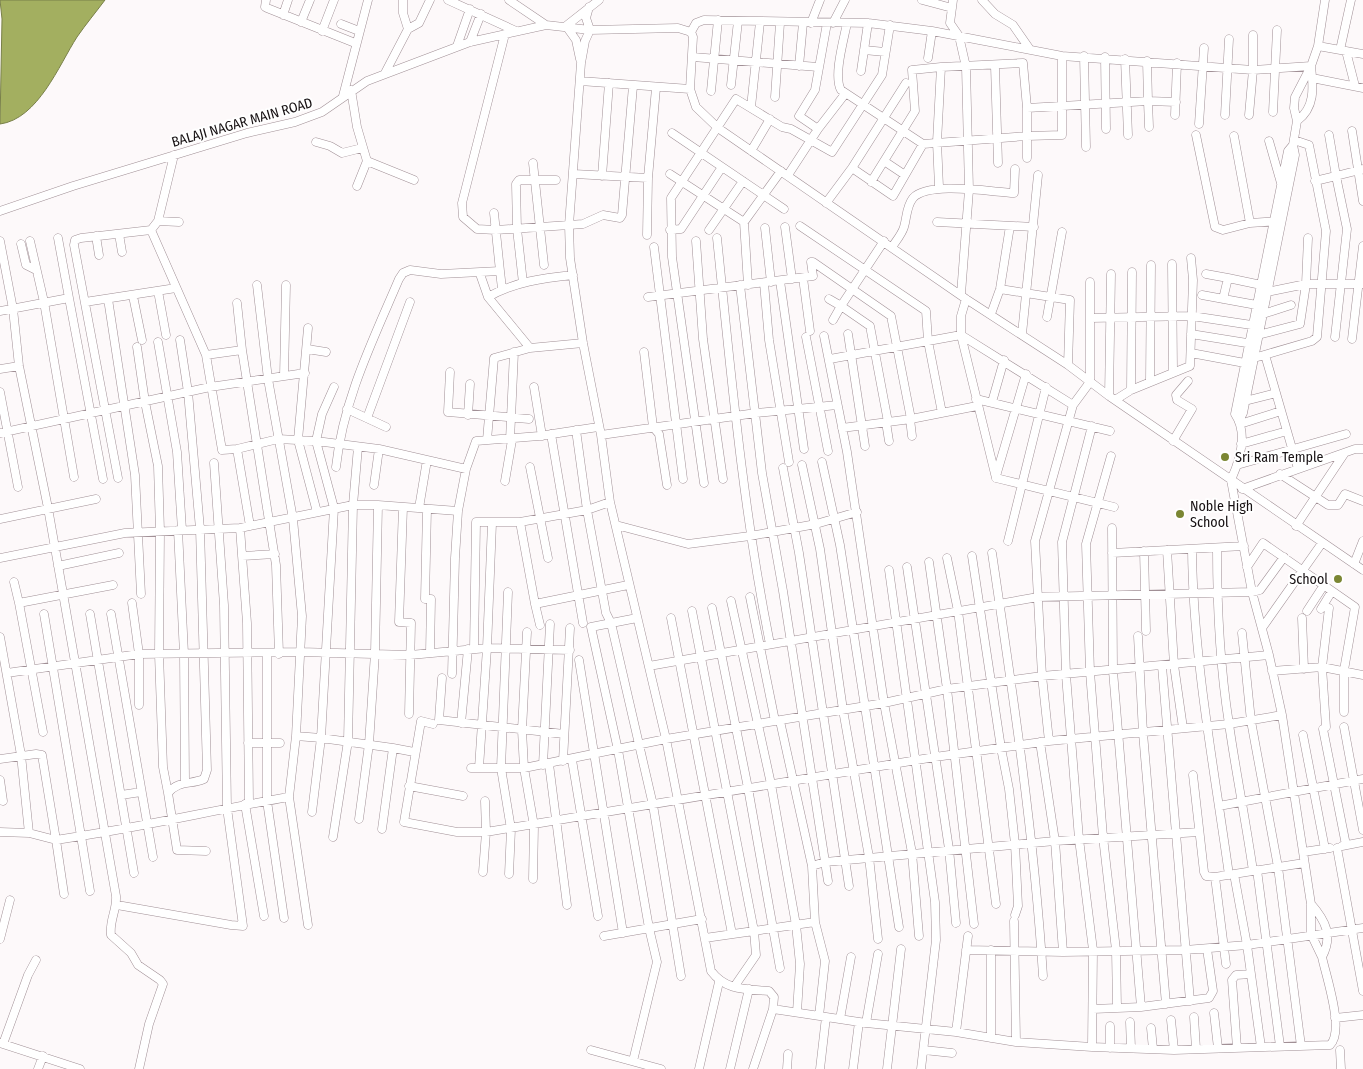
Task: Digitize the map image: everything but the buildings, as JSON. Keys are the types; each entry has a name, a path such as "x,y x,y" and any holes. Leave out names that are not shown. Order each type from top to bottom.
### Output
{"street":[{"path":"266,0 265,7 355,42"},
{"path":"283,15 288,0"},
{"path":"301,22 310,0"},
{"path":"322,30 334,0"},
{"path":"343,96 355,42 368,0"},
{"path":"403,0 403,13 408,29"},
{"path":"385,73 408,29 419,23 430,0"},
{"path":"448,0 516,31"},
{"path":"509,0 546,25"},
{"path":"581,62 576,40 566,26 598,0"},
{"path":"799,66 807,23 820,0"},
{"path":"818,129 799,116 815,90 818,67 830,23 845,0"},
{"path":"922,0 952,4 950,23 959,36 966,67 969,190 961,335 976,403 996,478"},
{"path":"982,0 995,14 1013,25 1029,48"},
{"path":"773,1009 862,1023 892,1024 1016,1042 1092,1047 1174,1050 1301,1046 1332,1043 1336,1031 1335,1018 1322,957 1311,934 1311,904 1292,793 1282,715 1269,655 1252,592 1231,480 1238,465 1241,444 1240,422 1253,344 1266,288 1288,151 1293,142 1297,121 1294,108 1295,97 1311,66 1318,46 1325,0"},
{"path":"1351,0 1343,50 1359,87"},
{"path":"589,7 586,18 590,30 585,41 581,62 569,226 573,275 583,343 601,435 610,502 666,740 711,971 719,982 734,987 772,993 774,997 773,1009 753,1069"},
{"path":"457,46 470,9"},
{"path":"470,42 481,14"},
{"path":"1311,66 1253,70 1177,62 1062,56 1029,48 959,36 868,23 780,23 718,20 700,21 690,32 693,37 690,89 696,107 718,128 826,203 1068,365 1112,398 1296,526 1363,570"},
{"path":"711,91 718,20"},
{"path":"731,85 738,21"},
{"path":"751,107 760,22"},
{"path":"775,97 780,23"},
{"path":"847,23 838,84 846,94 923,144 1062,135 1062,56"},
{"path":"861,71 868,23"},
{"path":"341,24 358,31"},
{"name":"BALAJI NAGAR MAIN ROAD","path":"0,211 72,186 174,155 247,133 295,122 322,112 351,90 385,73 470,42 546,25 590,30 678,28 690,32"},
{"path":"704,483 670,230 671,198 736,99 784,128 791,129 812,139 832,152 882,75 890,25"},
{"path":"1274,112 1277,30"},
{"path":"928,58 932,32"},
{"path":"505,34 462,203 463,216 477,229 496,230 540,226 569,226 583,224 603,216 620,218 622,215 633,86"},
{"path":"1249,115 1253,70 1253,35"},
{"path":"1225,115 1229,40"},
{"path":"1318,46 1363,52"},
{"path":"1199,124 1204,48"},
{"path":"864,50 886,52"},
{"path":"1084,56 1086,147"},
{"path":"693,57 818,67"},
{"path":"1105,57 1106,129"},
{"path":"1125,59 1128,135"},
{"path":"1147,61 1148,127"},
{"path":"1175,115 1177,62"},
{"path":"871,182 915,111 912,70 941,66 995,66 1024,63 1027,108 1027,158"},
{"path":"938,188 937,142 941,66"},
{"path":"995,66 998,163"},
{"path":"1297,121 1304,116 1310,105 1311,66"},
{"path":"1312,78 1359,87"},
{"path":"580,81 690,89"},
{"path":"602,176 608,83"},
{"path":"826,203 852,168 906,83"},
{"path":"647,235 648,178 656,88"},
{"path":"351,90 362,148 367,160 357,186"},
{"path":"748,284 744,222 764,194 785,173 846,94"},
{"path":"1027,108 1106,102 1176,102"},
{"path":"751,151 770,120"},
{"path":"1352,131 1360,170 1363,201"},
{"path":"672,133 784,209"},
{"path":"1196,135 1214,227 1223,230 1250,223 1278,221"},
{"path":"1329,135 1347,228 1335,337"},
{"path":"1234,136 1250,223"},
{"path":"1269,141 1286,197"},
{"path":"316,142 330,146 342,153 362,148"},
{"path":"1190,353 1250,362 1265,355 1316,339 1323,284 1326,231 1309,145 1293,142"},
{"path":"1278,221 1286,197 1295,155 1293,142"},
{"path":"852,168 893,196 923,144"},
{"path":"118,478 74,245 75,240 78,239 151,230 158,221 174,155"},
{"path":"367,160 414,180"},
{"path":"884,161 905,175"},
{"path":"533,162 544,265"},
{"path":"670,230 681,229 722,167"},
{"path":"892,247 904,228 907,210 914,198 924,191 938,188 1014,193 1015,169"},
{"path":"1315,181 1360,170"},
{"path":"574,174 648,178"},
{"path":"670,174 744,222"},
{"path":"1022,334 1038,174"},
{"path":"523,283 517,229 516,184 519,180 556,180"},
{"path":"709,230 743,181"},
{"path":"494,213 502,289"},
{"path":"158,221 179,222"},
{"path":"937,222 1034,227"},
{"path":"800,226 864,271 926,311 928,341 942,413"},
{"path":"991,314 1000,289 1010,226"},
{"path":"784,227 792,279"},
{"path":"764,228 767,283 779,411 823,713 847,860 849,886"},
{"path":"151,230 206,355 221,447 226,450 237,449 278,439 316,440 379,449 466,468"},
{"path":"1047,317 1062,232"},
{"path":"119,234 122,252"},
{"path":"96,236 99,254"},
{"path":"58,238 103,479"},
{"path":"717,238 735,416 750,536 770,644"},
{"path":"1258,335 1300,324 1306,284 1308,238"},
{"path":"0,241 13,309 19,366 48,508 117,905 110,935 131,953 138,964 160,980 162,984 149,1024 139,1069"},
{"path":"30,241 44,302 74,477"},
{"path":"696,241 704,339 723,479"},
{"path":"833,320 884,241"},
{"path":"21,244 26,265 36,270"},
{"path":"1352,339 1363,246"},
{"path":"654,247 683,479"},
{"path":"1112,398 1190,366 1193,280 1191,258"},
{"path":"648,297 701,288 767,283 813,276 810,262 814,262 891,316 912,436"},
{"path":"1172,264 1173,372"},
{"path":"1150,381 1151,265"},
{"path":"336,466 338,444 347,409 370,347 403,273 418,270 442,274 480,274 500,271"},
{"path":"1131,390 1132,272"},
{"path":"480,274 488,297 530,348"},
{"path":"1111,274 1112,398"},
{"path":"1206,274 1266,288 1306,284 1360,284"},
{"path":"488,297 502,289 523,283 573,275"},
{"path":"803,278 808,334 818,407 828,451"},
{"path":"1223,299 1228,278"},
{"path":"780,281 804,449"},
{"path":"1063,952 1055,841 1045,742 1035,541 1073,405 1090,382 1090,282"},
{"path":"284,376 286,284"},
{"path":"257,285 268,379 292,519 302,616 296,736 288,797 308,925"},
{"path":"740,285 762,473 828,881"},
{"path":"85,302 176,288"},
{"path":"1000,289 1070,300 1068,365"},
{"path":"158,291 166,334"},
{"path":"1202,295 1262,309 1290,305"},
{"path":"133,296 145,402 158,466 163,768 177,850 206,851"},
{"path":"0,311 69,298"},
{"path":"829,298 870,326 889,440"},
{"path":"108,299 135,475 141,594"},
{"path":"367,418 410,302"},
{"path":"237,303 242,350 275,554 278,581 278,654"},
{"path":"1091,318 1192,316 1257,326"},
{"path":"1253,344 1258,335 1257,326"},
{"path":"308,328 298,440 317,512"},
{"path":"848,334 865,446"},
{"path":"1191,334 1253,344"},
{"path":"830,359 961,335 1004,360 1073,405"},
{"path":"824,336 830,359 857,512 884,703 912,853 918,936"},
{"path":"168,793 175,786 185,781 200,781 207,776 200,529 188,392 180,340"},
{"path":"158,342 177,452 184,654 185,781"},
{"path":"487,440 494,358 530,348 583,343"},
{"path":"307,349 326,352"},
{"path":"206,355 242,350"},
{"path":"505,481 511,440 510,418 514,352"},
{"path":"644,352 653,427 659,434 667,485"},
{"path":"1265,355 1298,469"},
{"path":"992,402 1004,360"},
{"path":"1240,422 1234,414 1250,362"},
{"path":"0,370 19,366"},
{"path":"450,372 446,409 451,413 529,419"},
{"path":"4,432 167,396 305,373"},
{"path":"996,478 1026,374"},
{"path":"1174,441 1192,409 1177,400 1176,395 1188,381"},
{"path":"468,415 470,384"},
{"path":"312,812 321,738 334,508 316,440 322,414 334,387"},
{"path":"1008,541 1046,387"},
{"path":"534,388 542,436"},
{"path":"0,392 4,432 18,487"},
{"path":"1245,400 1276,393"},
{"path":"842,428 861,427 910,419 942,413 976,403 992,402 1110,431"},
{"path":"601,435 756,413 837,405"},
{"path":"347,409 386,427"},
{"path":"1240,422 1281,411"},
{"path":"1092,426 1062,542 1062,596 1066,675 1079,839 1093,950 1092,1047"},
{"path":"452,674 458,511 466,468 476,441 511,440 598,427"},
{"path":"576,430 587,510 602,591 653,805 681,976"},
{"path":"1241,444 1287,431"},
{"path":"551,434 577,596 583,622"},
{"path":"1238,465 1346,434"},
{"path":"333,837 348,741 353,505 358,447"},
{"path":"237,449 250,526"},
{"path":"374,485 379,449"},
{"path":"1242,488 1355,449 1363,449"},
{"path":"1296,526 1344,454"},
{"path":"1111,456 1096,502 1086,544 1090,672 1103,837 1116,950 1117,1008"},
{"path":"427,460 423,509 425,599 431,599 430,653"},
{"path":"822,462 836,519 899,927"},
{"path":"117,905 243,926 227,808 224,605 214,463"},
{"path":"802,465 816,524 843,710 869,857 878,939"},
{"path":"530,466 548,558"},
{"path":"1280,474 1334,506 1338,505 1345,494 1363,501"},
{"path":"996,478 1114,507"},
{"path":"0,519 96,499"},
{"path":"461,723 471,649 476,522 520,522 587,510 610,502"},
{"path":"0,558 138,532 240,528 292,519 353,505 458,511"},
{"path":"359,819 369,744 375,654 378,505"},
{"path":"403,507 399,622 410,623 409,714"},
{"path":"616,524 688,544 795,528 836,519 857,512"},
{"path":"520,522 540,625"},
{"path":"492,523 483,724 475,768 524,768 572,760 666,740 884,703 947,689 1042,676 1113,671 1269,655"},
{"path":"240,528 248,654 247,803 264,916"},
{"path":"1112,528 1113,671 1129,837 1141,1007"},
{"path":"1354,564 1363,541"},
{"path":"1247,567 1263,543 1348,601 1356,611 1344,670 1344,712"},
{"path":"1262,628 1322,543"},
{"path":"1112,552 1217,549 1244,546"},
{"path":"1192,549 1192,593 1207,726 1231,875 1247,945 1261,1047"},
{"path":"1217,549 1217,592 1229,724 1267,942 1280,1046"},
{"path":"1167,550 1174,665 1183,728"},
{"path":"1144,551 1146,631"},
{"path":"58,566 119,553"},
{"path":"992,553 1012,680 1033,843 1043,976"},
{"path":"242,556 275,554"},
{"path":"972,556 990,684 1009,789 1015,844 1018,906 1014,918 1016,1042"},
{"path":"649,666 1038,597 1252,592 1260,590 1284,556"},
{"path":"947,558 958,611 996,904"},
{"path":"928,562 947,689 974,924"},
{"path":"907,567 949,849 956,923"},
{"path":"889,570 935,902 936,940 921,1069"},
{"path":"14,582 33,668 43,732"},
{"path":"19,603 113,585"},
{"path":"535,604 628,585"},
{"path":"1307,611 1324,585"},
{"path":"1332,591 1325,609 1322,668 1324,728 1335,785 1352,930 1363,991"},
{"path":"508,592 501,768 511,829 508,874"},
{"path":"750,597 777,721 812,866 815,922 825,961 820,1069"},
{"path":"731,601 771,784 796,925 800,964 797,1012"},
{"path":"132,603 139,654 139,705"},
{"path":"712,608 748,788 780,968"},
{"path":"692,611 754,932 756,955 734,987"},
{"path":"44,614 54,665 90,891"},
{"path":"90,614 134,873"},
{"path":"111,614 153,857"},
{"path":"633,1061 644,1009 658,966 649,928 618,750 591,627 637,618"},
{"path":"672,618 732,934"},
{"path":"1302,618 1304,669"},
{"path":"550,624 546,764 557,821 567,905"},
{"path":"563,761 570,628"},
{"path":"527,632 522,730 524,768 534,826 534,879"},
{"path":"1242,633 1252,721 1264,799 1278,867 1301,1046"},
{"path":"1138,636 1143,733 1166,1004"},
{"path":"0,637 21,755 29,833"},
{"path":"7,673 139,654 278,654 300,652 410,655 487,648 570,650"},
{"path":"267,654 267,800 284,918"},
{"path":"579,660 623,933"},
{"path":"1162,666 1190,1001"},
{"path":"1272,671 1322,668 1344,670 1363,675 1363,680"},
{"path":"442,678 439,720 564,734"},
{"path":"433,724 421,721 414,752 404,822 457,832 486,832 534,826 935,756 1071,738 1229,724 1282,715"},
{"path":"1344,727 1363,830"},
{"path":"1303,735 1326,849"},
{"path":"296,736 348,741 414,752"},
{"path":"248,743 280,742"},
{"path":"382,829 393,748"},
{"path":"0,759 21,755 42,755 64,894"},
{"path":"572,760 598,916"},
{"path":"1193,774 1206,876 1231,875 1304,863"},
{"path":"1219,806 1313,790 1363,779"},
{"path":"0,780 3,801"},
{"path":"409,786 463,796"},
{"path":"121,795 141,792"},
{"path":"0,832 29,833 56,840 147,826 247,803 288,797"},
{"path":"483,872 486,832 485,800"},
{"path":"812,866 825,862 949,849 1103,837 1177,835 1199,832"},
{"path":"1303,852 1363,842"},
{"path":"1215,877 1226,964"},
{"path":"0,939 10,900"},
{"path":"1311,904 1323,919 1328,933 1328,942 1322,957"},
{"path":"604,936 702,919"},
{"path":"705,938 815,922"},
{"path":"966,950 1063,952 1207,949 1363,928"},
{"path":"956,1032 968,936"},
{"path":"887,1069 901,949"},
{"path":"1093,1009 1141,1007 1209,998 1212,995 1207,949"},
{"path":"991,950 991,1038"},
{"path":"853,1069 878,954"},
{"path":"840,1019 851,957"},
{"path":"36,960 28,975 1,1043 78,1069"},
{"path":"1237,1048 1232,980 1236,975 1251,974"},
{"path":"699,1069 719,982"},
{"path":"730,1069 749,989"},
{"path":"1214,1013 1218,1048"},
{"path":"1335,1018 1363,1015"},
{"path":"1194,1017 1196,1049"},
{"path":"1172,1020 1174,1050"},
{"path":"1130,1022 1131,1048"},
{"path":"1110,1026 1110,1048"},
{"path":"1151,1028 1153,1049"},
{"path":"591,1050 661,1069"},
{"path":"924,1050 952,1053"},
{"path":"1340,1050 1341,1069"},
{"path":"787,1069 788,1054"},
{"path":"38,1069 43,1056"}],"shaded area":[{"path":"0,0 105,0 77,37 55,76 36,102 26,112 13,120 0,124 2,19"}],"place":[{"name":"Sri Ram Temple","path":"1225,457"},
{"name":"Noble High School","path":"1180,514"},
{"name":"School","path":"1338,579"}]}
